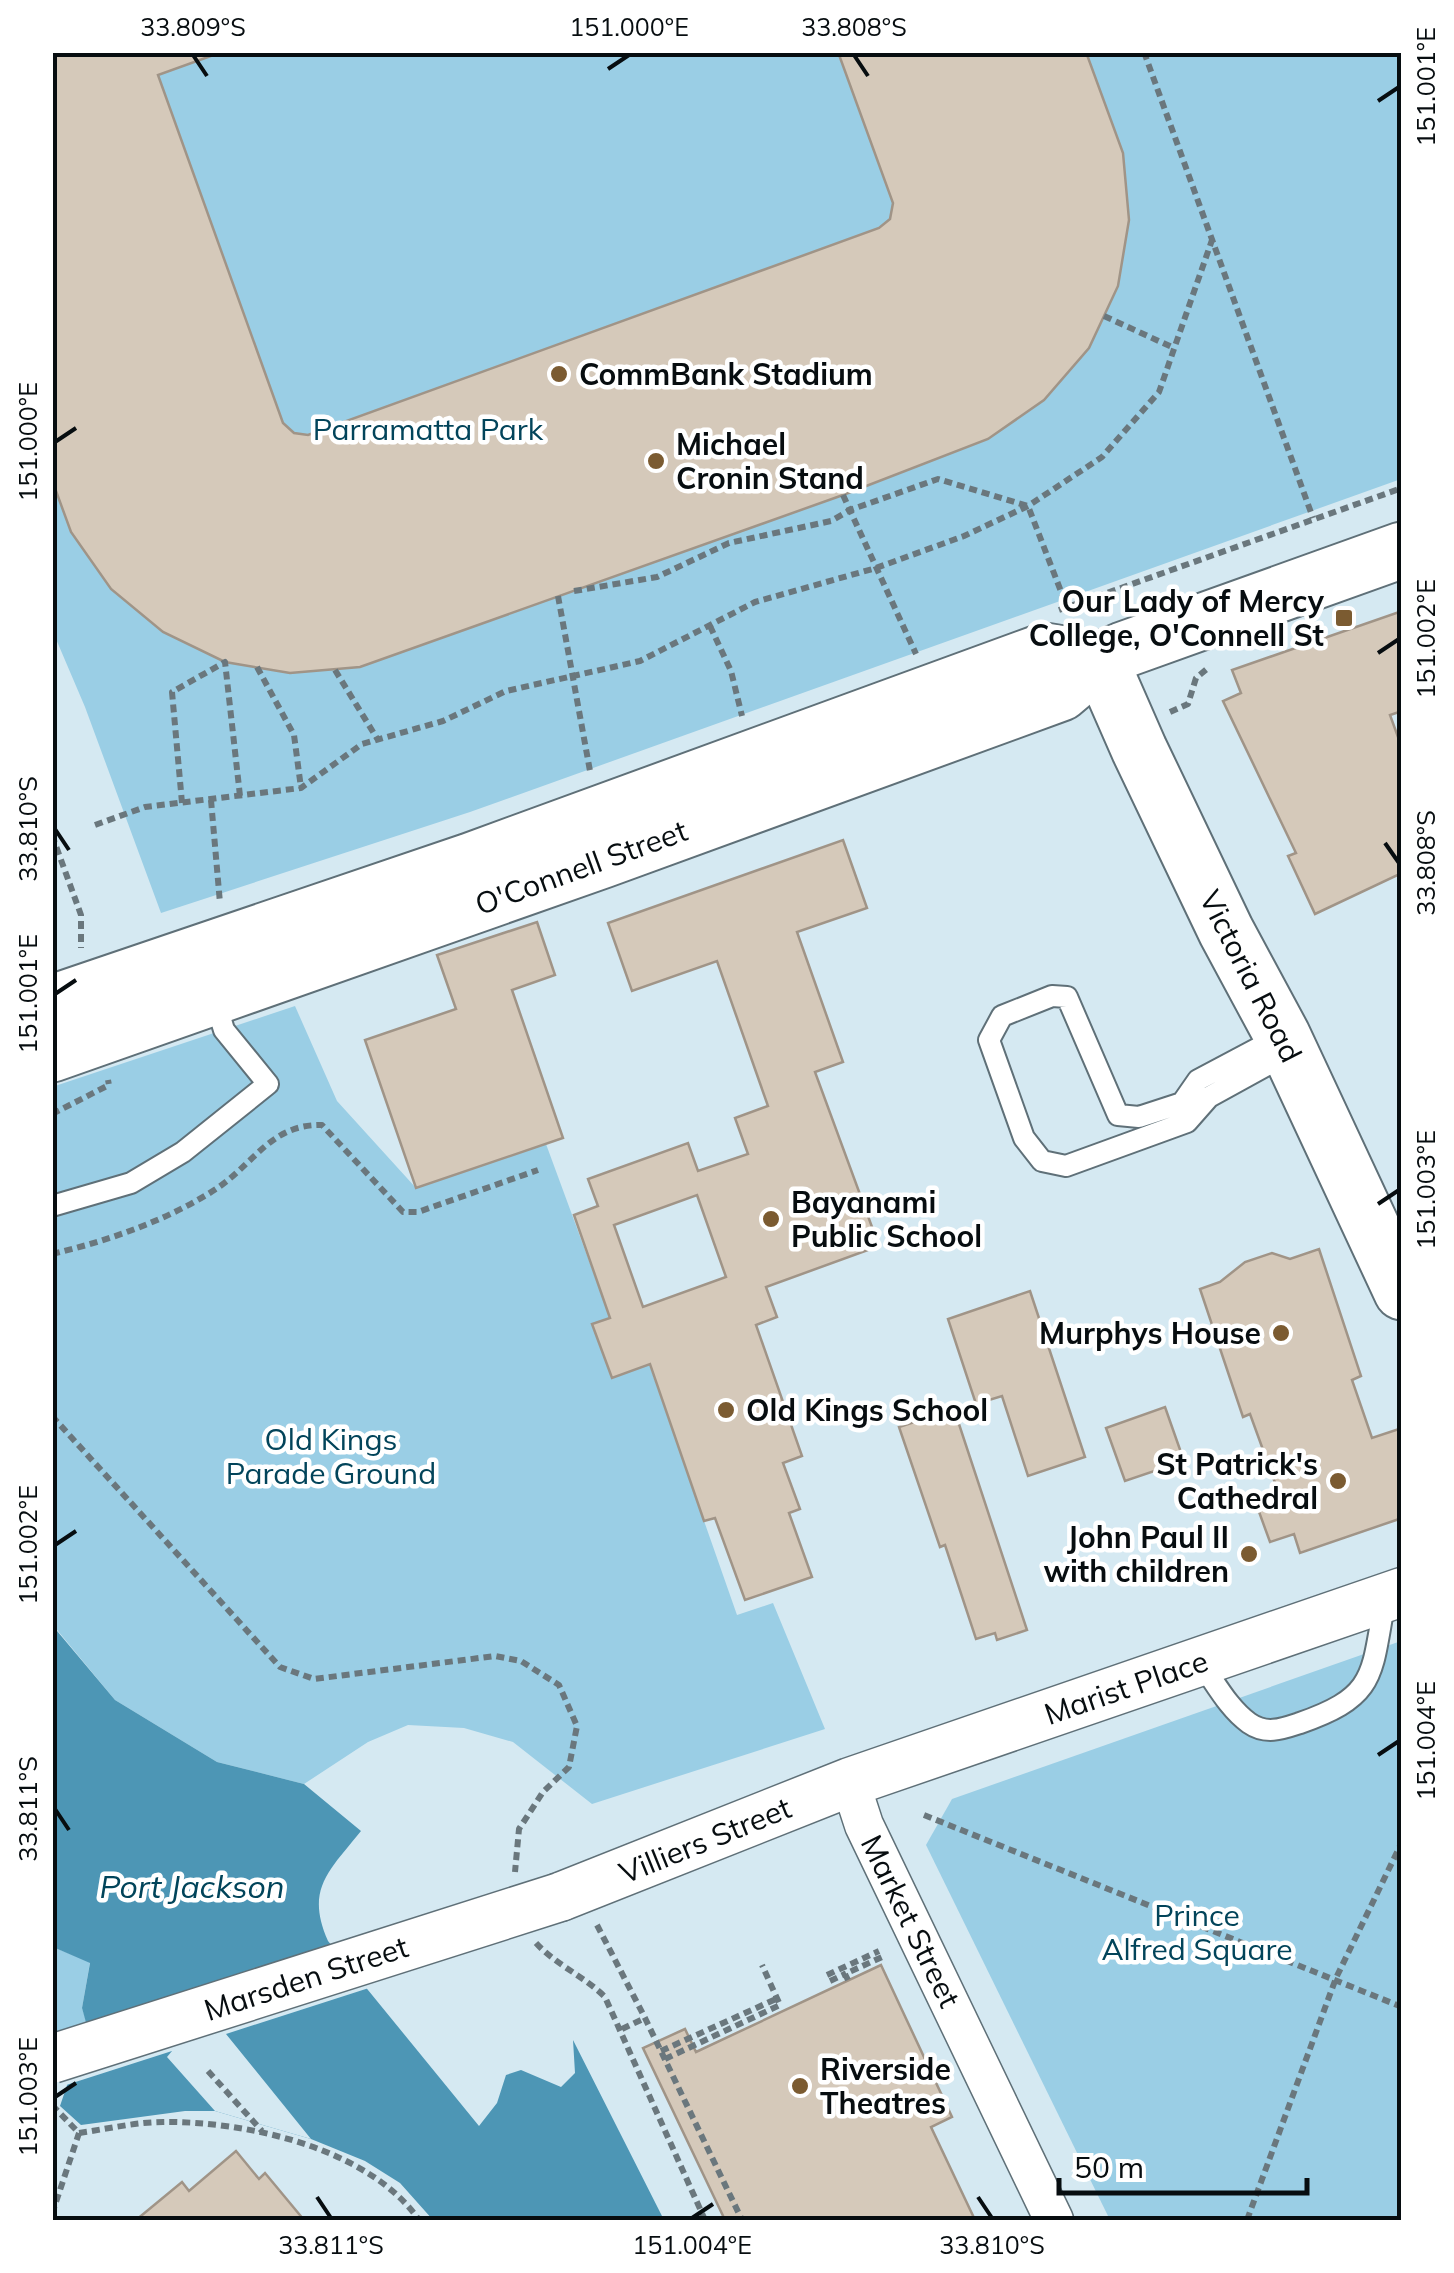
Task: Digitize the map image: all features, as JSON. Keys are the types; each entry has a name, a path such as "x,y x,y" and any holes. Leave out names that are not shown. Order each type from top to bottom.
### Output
{"main road":[{"name":"O'Connell Street","path":"52,1054 1061,693 1112,655 1402,550"},
{"name":"O'Connell Street","path":"52,1003 470,861 1045,651 1112,655"},
{"name":"Victoria Road","path":"1112,655 1226,931 1286,1044 1402,1292"},
{"name":"Victoria Road","path":"1112,655 1296,991 1402,1215"}],"street":[{"name":"Marist Place","path":"850,1782 1394,1595"},
{"name":"Villiers Street","path":"576,1906 850,1782"},
{"name":"Market Street","path":"850,1782 864,1825 1054,2220"},
{"name":"Marsden Street","path":"52,2059 576,1906"}],"lane":[{"path":"1115,1148 1126,1134 1067,997 1052,996 1002,1016 989,1040 1024,1138 1042,1160 1066,1166 1187,1122 1209,1097 1286,1044"},
{"path":"52,1206 131,1183 183,1152 268,1084 224,1030 214,998"},
{"path":"1118,1115 1139,1117 1182,1103 1198,1080 1286,1044"},
{"path":"1200,1662 1247,1722 1260,1730 1284,1728 1340,1709 1362,1689 1394,1595"}],"path":[{"path":"1144,52 1313,518"},
{"path":"95,825 146,807 302,788 362,744 443,721 506,691 640,661 755,602 876,568 964,536 1028,506 1102,457 1159,392 1212,240"},
{"path":"1104,316 1174,348"},
{"path":"574,590 657,577 729,543 831,520 938,479 1028,506"},
{"path":"1150,576 1402,488"},
{"path":"843,495 919,660"},
{"path":"1028,506 1067,607"},
{"path":"558,596 591,777"},
{"path":"710,626 732,671 744,722"},
{"path":"182,802 172,692 225,662 240,796"},
{"path":"257,667 294,735 302,788"},
{"path":"334,670 378,740"},
{"path":"211,800 221,910"},
{"path":"52,835 81,915 80,952"},
{"path":"52,1114 109,1086 107,1075"},
{"path":"52,1254 125,1232 182,1207 219,1187 284,1131 302,1124 322,1125 404,1212 418,1212 538,1170"},
{"path":"52,1416 280,1667 314,1679 495,1656 520,1661 558,1685 576,1726 574,1750 569,1767 544,1792 518,1829 514,1888"},
{"path":"924,1815 1402,2007"},
{"path":"1246,2220 1336,1978 1402,1842"},
{"path":"576,1906 646,2018 742,2220"},
{"path":"530,1936 548,1955 588,1980 605,1997 705,2220"},
{"path":"880,1954 846,1977 828,1978 880,1954"},
{"path":"663,2055 780,2006 762,1965"},
{"path":"622,2029 646,2018"},
{"path":"208,2071 262,2132"},
{"path":"52,2105 80,2133"},
{"path":"80,2133 160,2122 212,2124 262,2132 357,2165 419,2220"},
{"path":"52,2214 80,2133"}],"green space":[{"name":"Parramatta Park","path":"52,53 1401,53 1401,479 470,812 161,913 53,632"},
{"name":"Old Kings Parade Ground","path":"295,1006 337,1101 416,1188 546,1144 610,1318 593,1324 611,1377 649,1364 737,1615 773,1603 825,1729 592,1804 513,1742 464,1728 408,1725 368,1742 304,1784 217,1762 115,1700 53,1625 52,1087"},
{"name":"Prince Alfred Square","path":"1401,1641 1401,2220 1110,2220 926,1845 952,1799"},
{"path":"53,1947 90,1962 82,2008 88,2026 53,2035"}],"water":[{"name":"Port Jackson","path":"52,1625 115,1700 217,1762 304,1784 361,1831 330,1870 320,1894 319,1908 328,1941 479,2126 497,2103 506,2075 521,2070 561,2087 575,2073 573,2040 664,2220 433,2220 400,2183 365,2161 311,2139 215,2111 185,2111 81,2125 60,2106 87,2026 82,2008 90,1963 53,1947"}],"pier":[{"path":"338,1945 372,1987 226,2034 311,2139 215,2111 167,2057 172,2051 63,2086 82,2027"}],"building":[{"name":"CommBank Stadium","path":"52,52 210,52 211,56 158,75 283,423 294,433 308,435 879,228 890,219 893,203 838,52 1086,52 1123,153 1129,220 1118,286 1089,348 1044,400 988,439 843,495 360,667 290,673 225,662 163,632 111,589 71,532 52,480"},
{"path":"1402,611 1402,711 1390,715 1402,748 1402,873 1315,914 1288,856 1296,853 1223,701 1241,693 1232,670"},
{"path":"843,840 867,908 797,932 843,1062 815,1072 879,1246 766,1287 777,1317 756,1325 802,1456 783,1463 800,1509 789,1513 812,1577 745,1600 715,1518 704,1521 650,1364 612,1378 592,1324 610,1318 574,1215 598,1206 588,1179 688,1143 698,1171 748,1154 735,1118 768,1106 717,961 632,991 608,923","holes":["697,1195 726,1277 643,1307 614,1225"]},
{"path":"537,922 555,975 512,990 563,1138 416,1188 365,1040 456,1009 437,955"},
{"path":"1319,1249 1361,1376 1352,1380 1372,1438 1402,1428 1402,1518 1300,1553 1294,1534 1270,1542 1254,1498 1278,1491 1250,1414 1243,1417 1200,1289 1220,1282 1245,1262 1272,1253 1290,1259"},
{"path":"1030,1291 1085,1457 1028,1476 1002,1396 976,1404 948,1319"},
{"path":"1165,1407 1184,1461 1125,1481 1106,1428"},
{"path":"954,1409 1027,1630 997,1640 995,1633 976,1639 899,1427"},
{"name":"Riverside Theatres","path":"881,1965 952,2117 931,2127 975,2220 725,2220 643,2048 685,2029 696,2052"},
{"path":"236,2151 259,2179 265,2173 304,2220 136,2220 182,2182 189,2191"}],"place":[{"name":"CommBank Stadium","path":"559,374"},
{"name":"Michael Cronin Stand","path":"656,461"},
{"name":"Our Lady of Mercy College, O'Connell St","path":"1344,618"},
{"name":"Bayanami Public School","path":"771,1219"},
{"name":"Murphys House","path":"1281,1333"},
{"name":"Old Kings School","path":"726,1410"},
{"name":"St Patrick's Cathedral","path":"1338,1481"},
{"name":"John Paul II with children","path":"1249,1554"},
{"name":"Riverside Theatres","path":"800,2086"}]}
